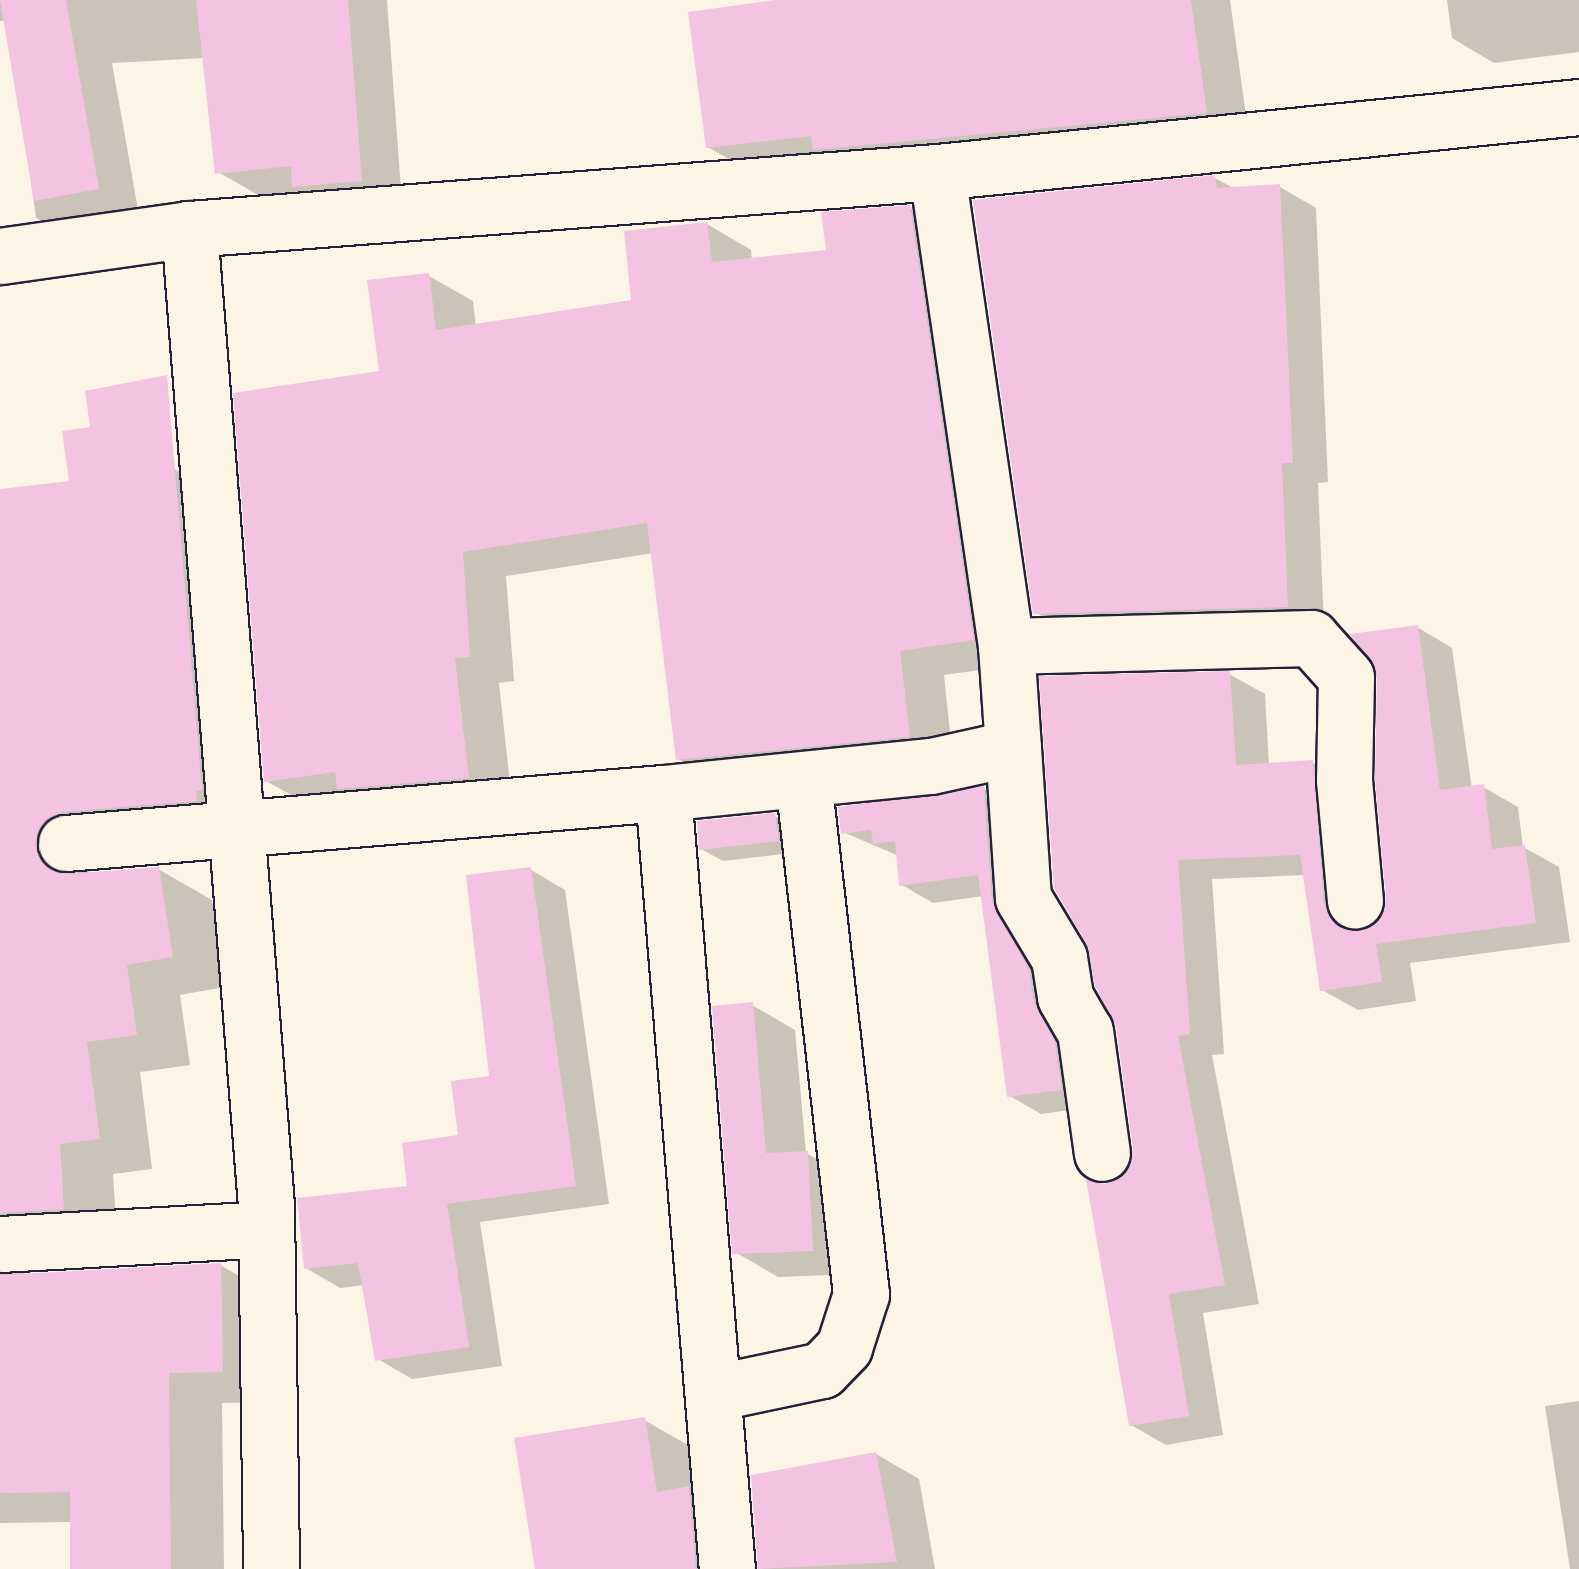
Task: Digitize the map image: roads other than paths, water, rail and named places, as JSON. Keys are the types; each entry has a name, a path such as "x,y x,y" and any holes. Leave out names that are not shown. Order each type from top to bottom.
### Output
{"street":[{"path":"0,256 188,229 936,172 1579,108"},
{"path":"936,172 1006,646 1023,898 1059,958 1066,997 1086,1031 1102,1153"},
{"path":"188,229 266,1229 271,1569"},
{"path":"1006,646 1311,638 1346,677 1344,780 1355,900"},
{"path":"66,843 803,779 931,766 1013,748"},
{"path":"712,1393 822,1370 844,1347 861,1294 803,779"},
{"path":"662,793 727,1569"},
{"path":"0,1244 266,1229"}]}
